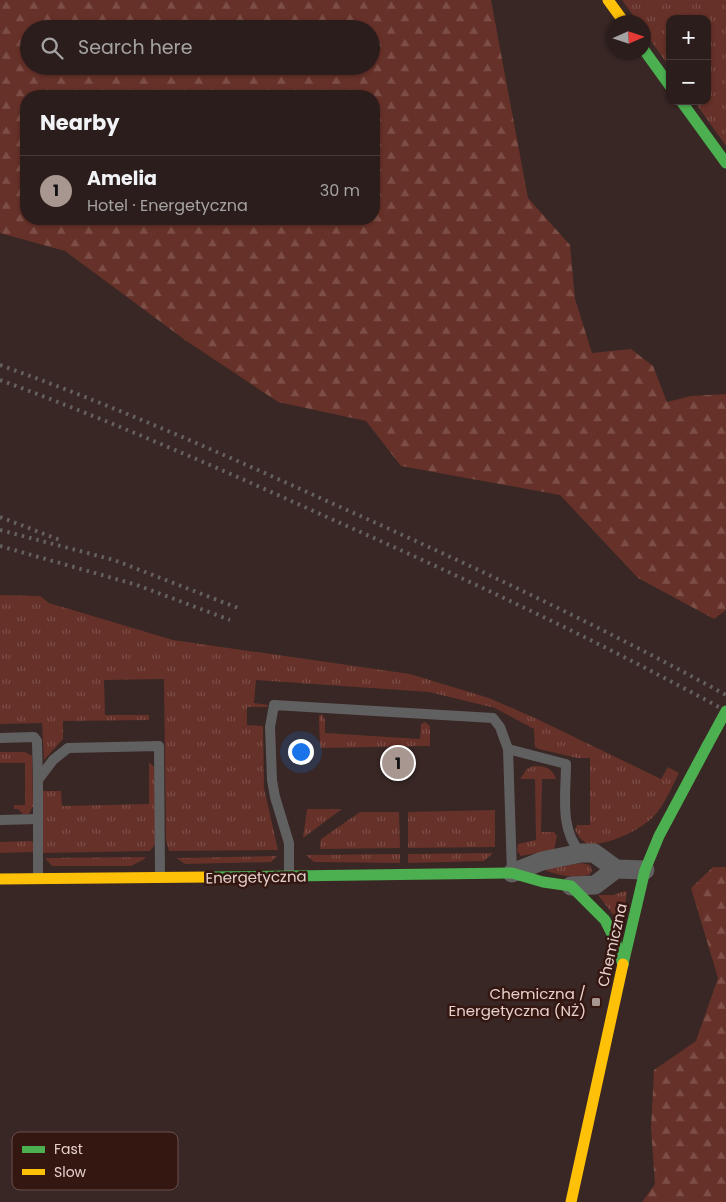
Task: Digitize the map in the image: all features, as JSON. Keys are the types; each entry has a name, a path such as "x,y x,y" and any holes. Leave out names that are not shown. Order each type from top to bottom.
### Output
{"street":[{"path":"608,0 619,15"},
{"path":"651,60 666,80"},
{"path":"684,105 726,163"},
{"name":"Chemiczna","path":"571,1202 645,870 659,836 726,711"},
{"name":"Energetyczna","path":"512,873 542,861 581,853 594,854 616,868 645,870"},
{"name":"Energetyczna","path":"0,878 160,878 512,873 543,882 571,886 594,886 616,868"},
{"path":"571,886 605,920 615,940 623,965"}],"lane":[{"path":"290,876 289,843 275,797 272,780 270,727 274,705 493,718 500,727 508,749 512,873"},
{"path":"0,738 34,737 37,741 38,878"},
{"path":"38,780 53,760 68,748 159,746 160,878"},
{"path":"508,749 566,764 567,831 572,843 581,853"},
{"path":"0,820 38,819"}],"green space":[{"path":"0,0 491,0 528,198 570,245 575,299 592,353 631,349 653,366 667,402 691,396 726,394 726,610 714,619 638,578 560,495 401,466 366,421 278,402 185,340 65,251 0,233"},
{"path":"622,0 726,0 726,146 697,105 711,105 711,15 666,15 666,62 651,41 651,15 633,15"},
{"path":"0,595 40,596 49,603 173,640 410,674 489,698 535,718 661,779 668,767 679,773 662,806 646,823 616,839 596,844 587,844 575,830 577,825 590,825 590,758 577,758 535,747 534,729 495,708 429,692 256,680 254,703 268,705 267,707 247,707 247,725 263,726 264,788 278,850 169,851 166,840 164,679 104,680 105,715 149,715 149,720 63,721 63,739 44,760 42,723 0,724"},
{"path":"322,714 325,720 325,733 420,739 421,724 425,722 430,726 430,746 320,748 319,716"},
{"path":"0,752 25,752 32,756 33,806 29,814 23,814 18,809 14,809 14,805 25,805 25,763 0,763"},
{"path":"149,762 155,768 156,843 150,851 43,853 42,791 61,791 62,806 149,804"},
{"path":"533,766 547,768 556,779 542,779 541,832 554,832 557,836 554,850 521,856 517,851 518,844 536,840 535,779 520,779 527,769"},
{"path":"307,809 342,809 303,838"},
{"path":"495,810 495,847 408,848 408,812"},
{"path":"360,812 399,812 400,848 320,849 321,839"},
{"path":"31,841 34,843 34,852 0,853 0,842"},
{"path":"493,853 484,861 408,863 408,854"},
{"path":"400,854 400,863 314,862 306,855"},
{"path":"277,856 271,862 185,864 176,858"},
{"path":"146,857 131,866 52,866 45,858"},
{"path":"581,863 590,865 592,871 590,874 580,877 567,876 543,869"},
{"path":"713,867 726,867 726,1202 642,1202 655,1184 651,1128 654,1070 696,1041 718,978 691,888"},
{"path":"627,892 622,926 598,895 613,895"}],"railway":[{"path":"0,365 166,430 380,525 629,643 726,695"},
{"path":"0,380 166,446 430,563 629,659 726,711"},
{"path":"0,517 60,540"},
{"path":"0,530 114,560 238,608"},
{"path":"0,546 137,585 230,620"}],"traffic: fast":[{"path":"651,60 666,80"},
{"path":"684,105 726,163"},
{"path":"707,746 726,711"},
{"path":"623,964 645,870 659,836 707,746"},
{"path":"209,877 512,873 543,882 571,886 605,920 615,940 623,965"}],"traffic: slow":[{"path":"608,0 619,15"},
{"path":"0,879 209,877"},
{"path":"571,1202 623,964"}],"place":[{"name":"Amelia","path":"398,763"},
{"name":"Chemiczna / Energetyczna (NŻ)","path":"596,1002"}]}
